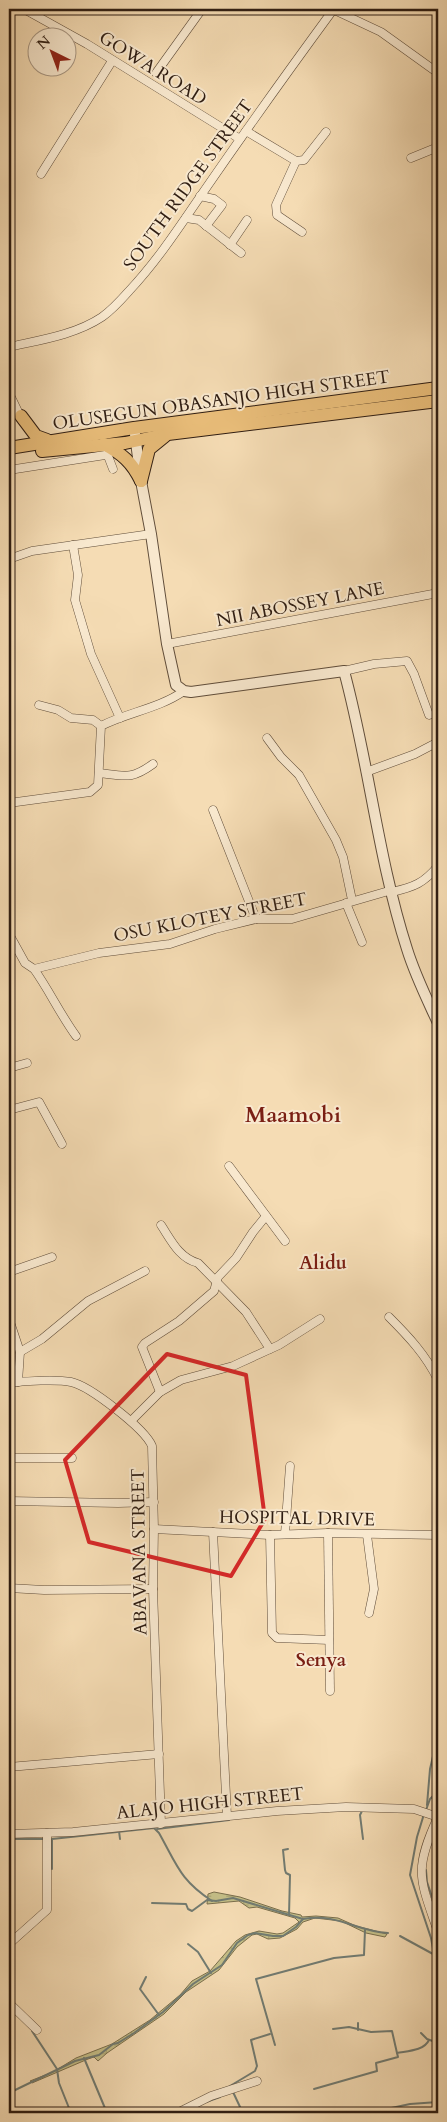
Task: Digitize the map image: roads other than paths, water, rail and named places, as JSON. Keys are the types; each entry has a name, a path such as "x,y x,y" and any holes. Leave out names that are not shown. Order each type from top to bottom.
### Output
{"main road":[{"name":"OLUSEGUN OBASANJO HIGH STREET","path":"33,447 55,441 135,434 438,388"},
{"name":"OLUSEGUN OBASANJO HIGH STREET","path":"10,450 33,447 125,444 135,434 168,434 438,401"},
{"path":"22,420 40,439 55,441"},
{"path":"10,450 21,437 22,420"},
{"path":"140,481 149,448 168,434"},
{"path":"104,444 125,457 135,468 140,481"}],"street":[{"name":"GOWA ROAD","path":"24,9 88,44 112,61 240,139"},
{"path":"156,73 202,9"},
{"path":"333,9 381,32 438,73"},
{"name":"SOUTH RIDGE STREET","path":"9,347 84,327 102,317 146,273 333,9"},
{"path":"41,174 112,61"},
{"path":"246,131 296,162 304,160 326,132"},
{"path":"411,158 438,147"},
{"path":"296,162 276,209 277,215 302,232"},
{"path":"200,196 214,199 222,205 206,226"},
{"path":"186,218 199,220 241,253"},
{"path":"230,245 247,220"},
{"path":"9,393 33,447"},
{"path":"135,434 140,481 151,534 168,644 176,685 184,692"},
{"path":"9,470 105,455 108,456 113,469"},
{"path":"9,559 32,551 151,534"},
{"path":"73,545 78,575 75,600 91,654 120,718"},
{"name":"NII ABOSSEY LANE","path":"168,644 438,593"},
{"path":"101,726 170,700 184,692 236,687 344,671 374,664 407,661 429,714 438,719"},
{"path":"344,671 392,891 407,948 418,981 438,1023"},
{"path":"39,705 56,709 71,718 92,720 101,726"},
{"path":"429,714 438,710"},
{"path":"9,803 90,792 98,786 101,726"},
{"path":"267,738 281,757 299,775 336,840 343,857 349,901 362,942"},
{"path":"366,772 415,754 438,742"},
{"path":"99,773 132,776 140,774 153,764"},
{"path":"213,810 256,919"},
{"name":"OSU KLOTEY STREET","path":"34,969 99,953 170,944 215,929 256,919 292,919 349,901 414,887 426,879 438,866"},
{"path":"9,934 26,964 34,969 76,1036"},
{"path":"9,1068 26,1063"},
{"path":"9,1110 38,1102 62,1144"},
{"path":"229,1166 285,1241"},
{"path":"160,1392 142,1347 145,1343 179,1321 214,1291 216,1280 266,1216"},
{"path":"161,1225 180,1253 188,1260 198,1263 252,1320 270,1349"},
{"path":"9,1272 52,1257"},
{"path":"20,1352 42,1338 88,1301 144,1271"},
{"path":"389,1317 406,1333 425,1357 438,1380"},
{"path":"9,1319 20,1352 18,1382"},
{"path":"131,1420 160,1392 181,1380 233,1366 270,1349 320,1319"},
{"name":"ABAVANA STREET","path":"9,1382 72,1382 131,1420 149,1438 152,1446 154,1502 153,1589 161,1824"},
{"path":"9,1458 72,1458"},
{"path":"285,1534 290,1466"},
{"path":"9,1501 154,1502"},
{"name":"HOSPITAL DRIVE","path":"154,1530 270,1535 328,1533 438,1535"},
{"path":"213,1532 227,1816"},
{"path":"328,1533 330,1691"},
{"path":"270,1535 272,1633 278,1638 329,1640"},
{"path":"367,1535 374,1589 369,1613"},
{"path":"9,1588 44,1590 153,1589"},
{"path":"9,1768 159,1754"},
{"name":"ALAJO HIGH STREET","path":"9,1834 47,1834 161,1824 277,1810 346,1806 414,1809 438,1817"},
{"path":"438,1817 423,1854 421,1869 424,1889 438,1932"},
{"path":"9,1944 47,1910 47,1834"},
{"path":"9,2003 37,2030"},
{"path":"177,2113 232,2088 257,2081"}],"waterway":[{"path":"427,1805 430,1769 438,1735"},
{"path":"426,1810 430,1799 438,1791"},
{"path":"362,1811 360,1815 363,1839"},
{"path":"424,1814 417,1837 410,1875 431,1938 434,1954 438,2032"},
{"path":"157,1829 229,1820"},
{"path":"52,1869 52,1839 154,1828 159,1833 186,1879 212,1901"},
{"path":"119,1831 120,1839"},
{"path":"430,1846 436,1832"},
{"path":"9,1839 44,1839"},
{"path":"288,1849 283,1850 285,1870 290,1875 289,1915"},
{"path":"426,1870 427,1882 438,1915"},
{"path":"152,1903 186,1904 188,1909 192,1911 207,1900 216,1901 233,1898 303,1919"},
{"path":"9,2093 75,2061 99,2055 113,2044 134,2033 163,2012 193,1984 222,1965 237,1943 248,1935 255,1933 283,1936 296,1927 303,1919 316,1918 337,1920 376,1932 388,1933"},
{"path":"275,2045 256,1979 334,1958 364,1955 365,1930"},
{"path":"400,1936 433,1954"},
{"path":"188,1944 198,1952 211,1973"},
{"path":"146,1977 140,1989 159,2015"},
{"path":"9,2017 14,2013"},
{"path":"358,2023 358,2030"},
{"path":"333,2029 349,2027 371,2032 392,2031 397,2053"},
{"path":"32,2031 57,2069 59,2083 71,2113"},
{"path":"421,2033 427,2039 438,2043"},
{"path":"230,2086 255,2071 257,2066 251,2040 270,2034"},
{"path":"314,2089 377,2071 376,2063 398,2057 397,2053 419,2048 427,2044 429,2040"},
{"path":"84,2058 107,2113"},
{"path":"233,2092 241,2109"},
{"path":"206,2102 220,2097"},
{"path":"368,2113 410,2104 438,2102"}],"district":[{"name":"Maamobi","path":"293,1114"},
{"name":"Alidu","path":"323,1262"},
{"name":"Senya","path":"321,1659"}]}
